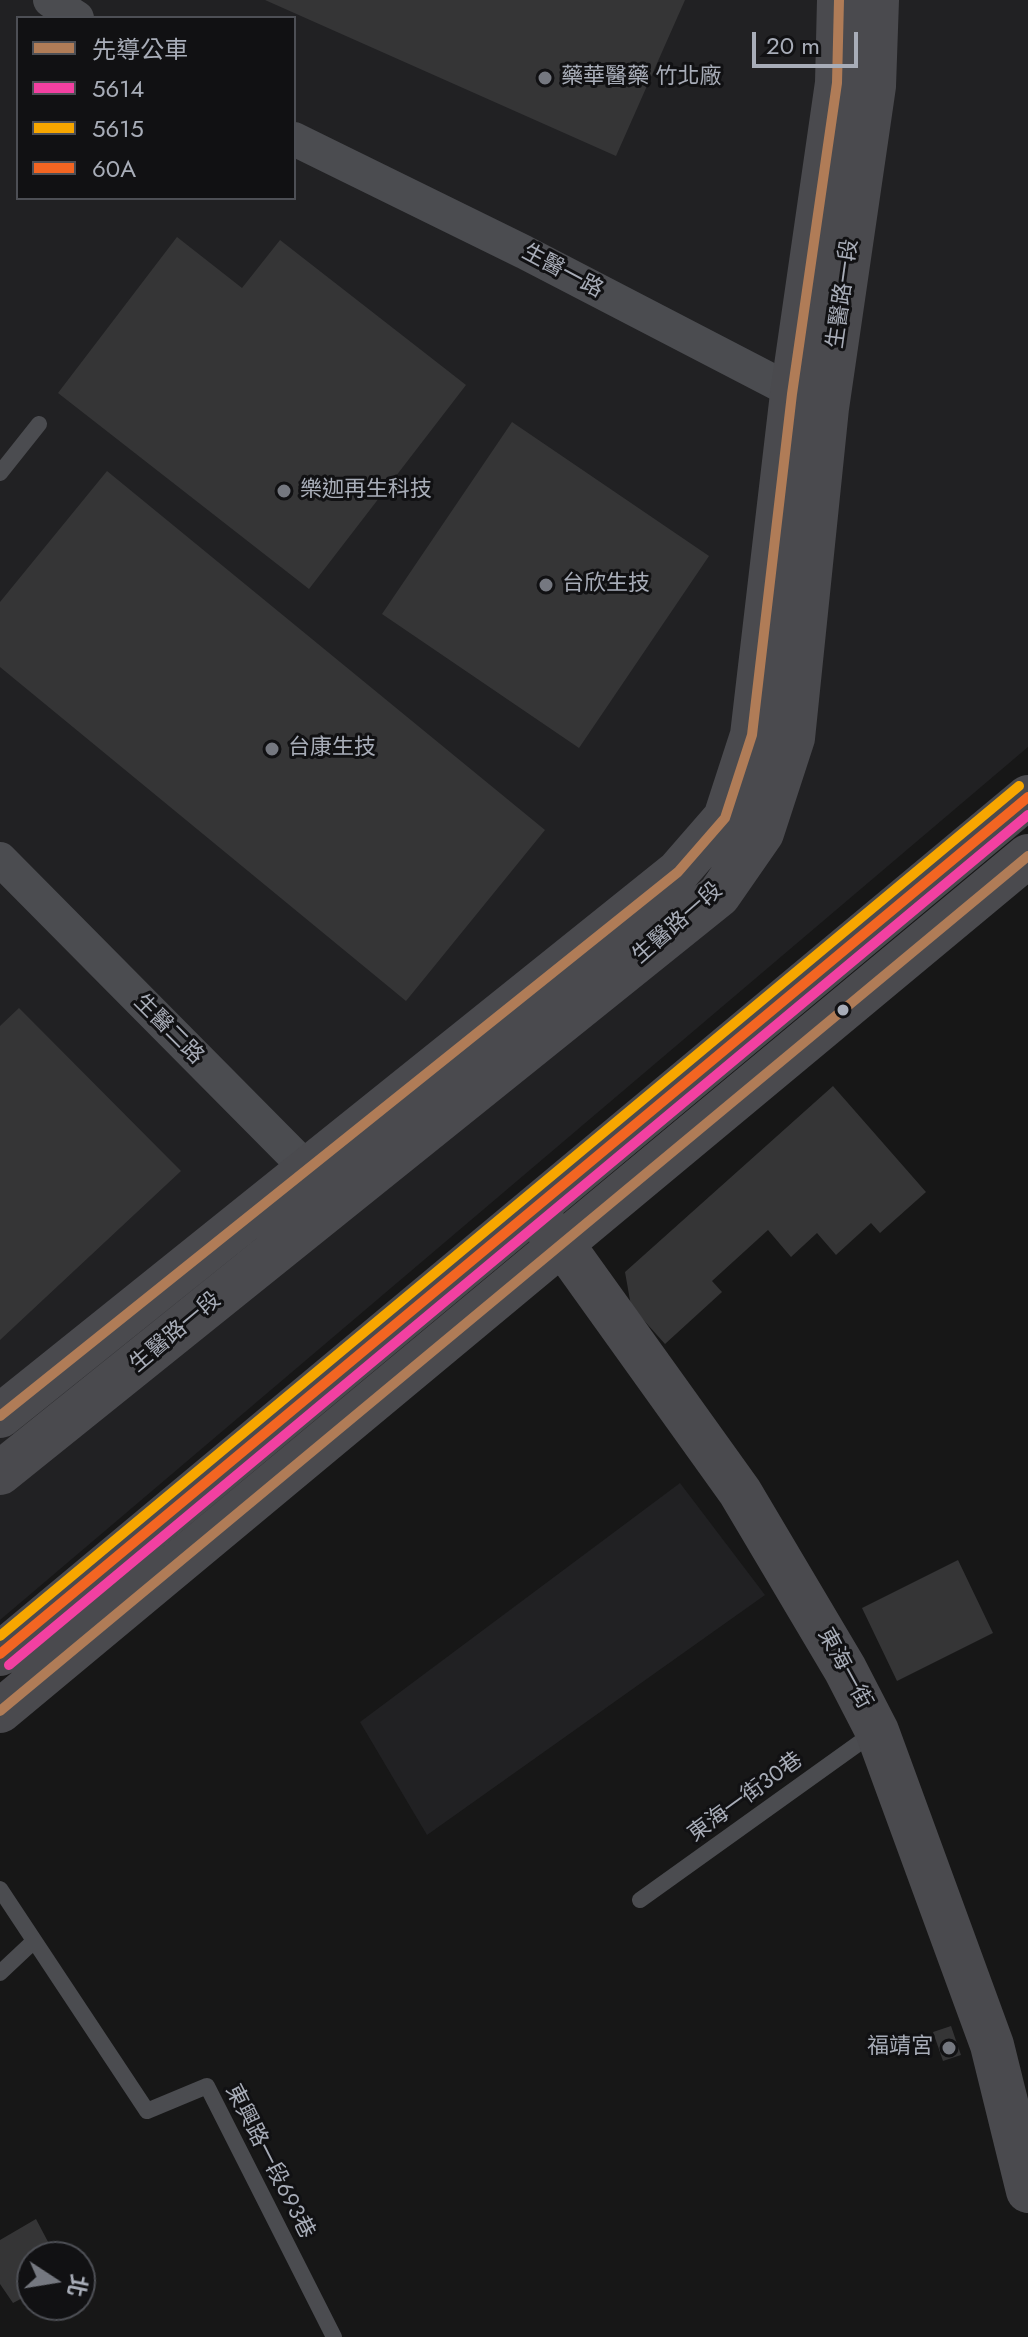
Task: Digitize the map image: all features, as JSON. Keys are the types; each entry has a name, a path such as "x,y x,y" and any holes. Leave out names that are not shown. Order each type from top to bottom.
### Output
{"street":[{"path":"50,0 74,16"},
{"name":"生醫路一段","path":"0,1416 323,1185 719,895 762,833 793,738 810,401 837,83 839,0"},
{"name":"生醫路一段","path":"810,401 874,86 877,0"},
{"name":"生醫一路","path":"296,140 524,252 810,401"},
{"path":"0,1654 1028,797"},
{"path":"0,1711 1028,856"},
{"name":"生醫二路","path":"0,859 323,1185"},
{"name":"生醫路一段","path":"0,1473 323,1185"},
{"name":"東海一街","path":"531,1212 563,1245 740,1492 845,1669 877,1731 992,2045 1028,2191"}],"lane":[{"path":"0,473 39,424"},
{"name":"東海一街30巷","path":"640,1900 877,1731"},
{"name":"東興路一段693巷","path":"0,1889 147,2111 207,2086 334,2337"},
{"path":"0,1973 34,1941"}],"shaded area":[{"path":"0,0 1028,0 1028,747 0,1620"},
{"path":"680,1483 765,1595 427,1835 360,1722"}],"building":[{"name":"藥華醫藥 竹北廠","path":"265,0 685,0 616,156"},
{"name":"樂迦再生科技","path":"177,237 242,288 280,240 466,385 309,589 58,393"},
{"name":"台欣生技","path":"512,422 709,556 579,748 382,614"},
{"name":"台康生技","path":"107,471 545,830 406,1001 0,667 0,602"},
{"path":"19,1008 181,1171 0,1340 0,1026"},
{"path":"833,1086 926,1192 880,1233 871,1223 836,1255 817,1233 791,1257 768,1230 712,1281 722,1292 665,1344 631,1306 625,1272"},
{"path":"958,1560 993,1633 897,1681 862,1608"},
{"name":"福靖宮","path":"951,2026 961,2055 943,2061 933,2032"},
{"path":"36,2219 48,2241 16,2241 16,2301 13,2303 0,2284 0,2240"}],"transit line":[{"name":"先導公車","path":"0,1416 678,872 725,818 752,735 792,394 837,83 839,0"},
{"name":"5615","path":"0,1636 1019,786"},
{"name":"60A","path":"0,1654 1028,797"},
{"name":"5614","path":"9,1665 1028,815"},
{"name":"先導公車","path":"0,1711 1028,856"}],"place":[{"name":"藥華醫藥 竹北廠","path":"545,78"},
{"name":"樂迦再生科技","path":"284,491"},
{"name":"台欣生技","path":"546,585"},
{"name":"台康生技","path":"272,749"},
{"name":"福靖宮","path":"949,2048"}]}
